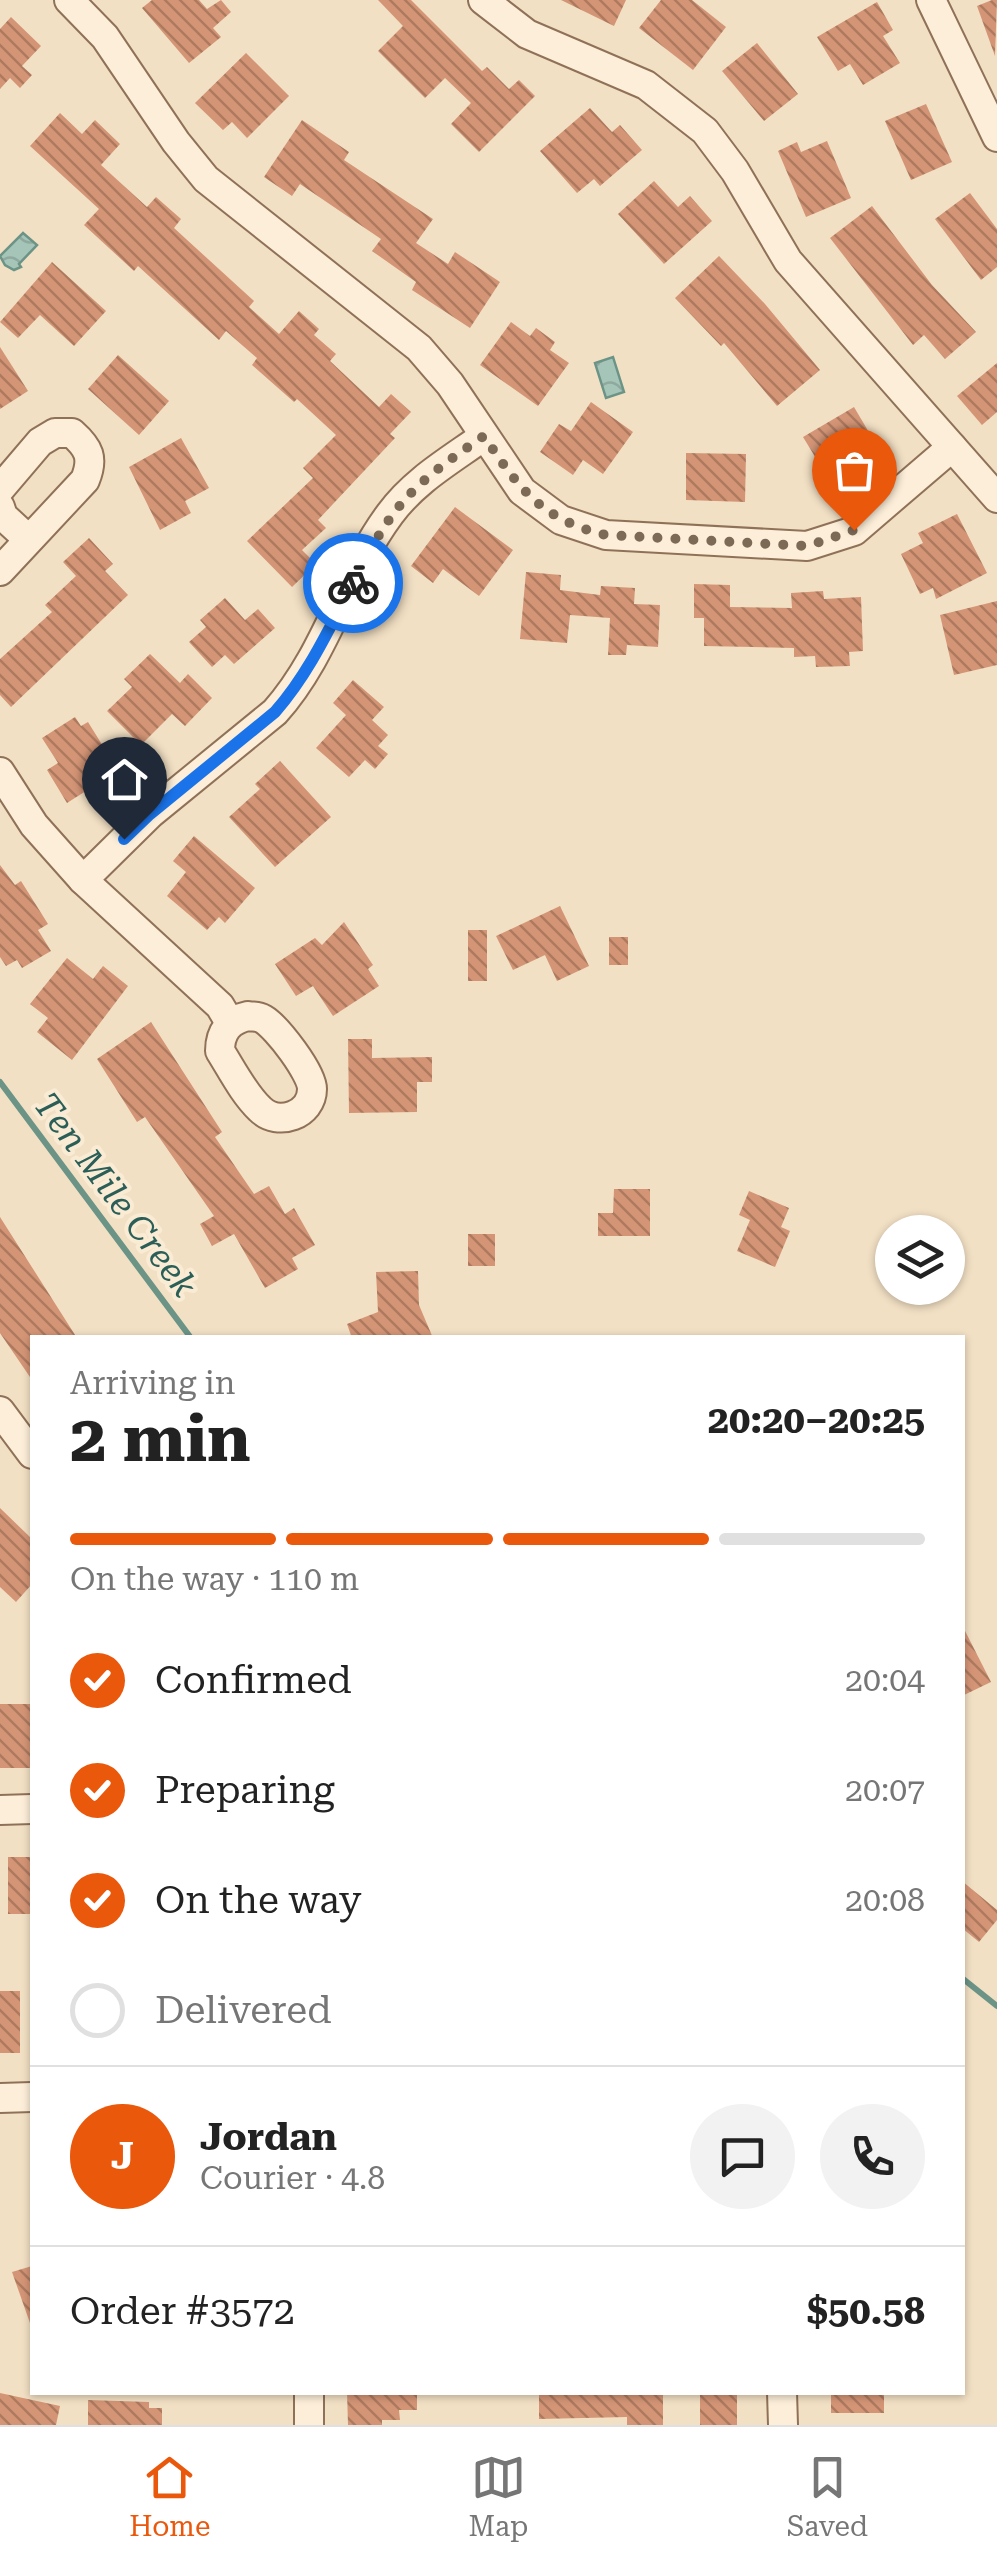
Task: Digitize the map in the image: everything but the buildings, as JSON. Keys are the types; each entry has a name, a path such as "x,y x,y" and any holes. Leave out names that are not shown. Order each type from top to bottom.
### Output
{"street":[{"path":"69,0 105,37 176,142 206,179 419,348 450,384 522,491 540,507 583,530 606,535 808,546 854,530 952,447"},
{"path":"483,0 526,34 646,85 696,123 735,170 788,260 997,498"},
{"path":"930,0 997,137"},
{"path":"0,489 40,442 55,433 72,433 87,447 92,464 85,480 0,571"},
{"path":"83,880 150,814 283,703 306,674 391,513 426,477 484,436"},
{"path":"0,506 2,516 28,539"},
{"path":"0,772 50,845 220,1006 230,1023"},
{"path":"0,1411 30,1451"},
{"path":"0,1810 30,1810"},
{"path":"0,2098 30,2097"},
{"path":"309,2395 309,2425"},
{"path":"782,2395 782,2425"}],"water":[{"path":"23,233 37,245 19,264 21,267 14,270 0,256"},
{"path":"613,357 624,392 606,398 595,363"}],"waterway":[{"name":"Ten Mile Creek","path":"0,1082 189,1335"},
{"name":"Ten Mile Creek","path":"965,1980 997,2006"}],"way so far":[{"path":"353,583 378,532 407,494 484,436 522,491 540,507 583,530 606,535 808,546 854,530"}],"route":[{"path":"124,839 275,712 306,674 353,583"}]}
